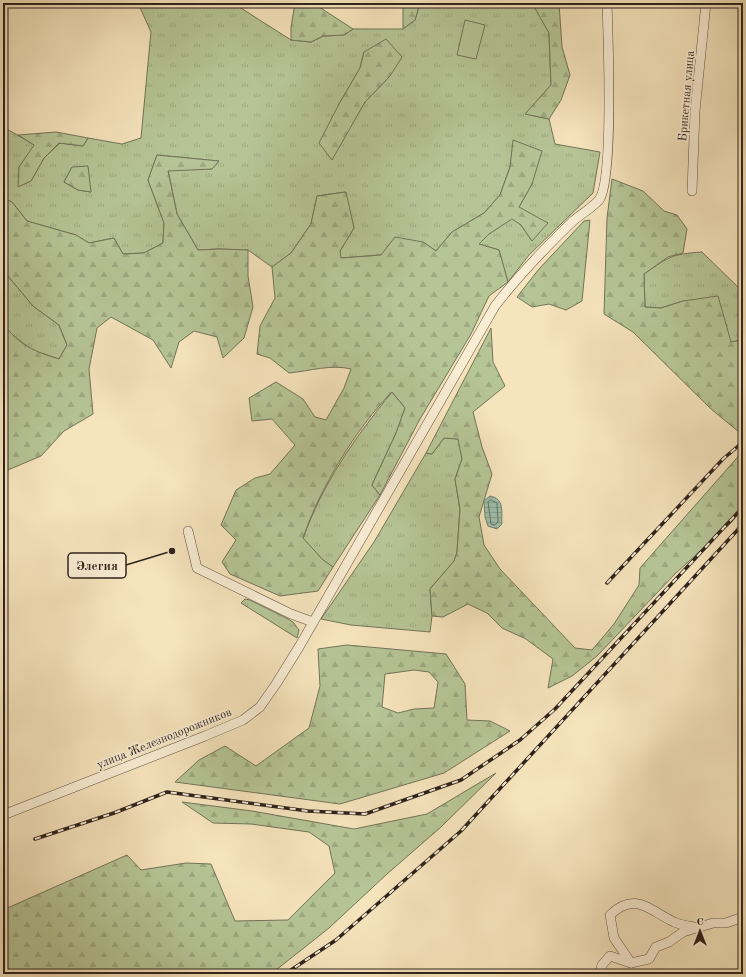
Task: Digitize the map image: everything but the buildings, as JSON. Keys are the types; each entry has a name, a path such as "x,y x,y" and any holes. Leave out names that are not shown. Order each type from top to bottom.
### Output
{"street":[{"name":"улица Железнодорожников","path":"3,815 205,736 242,720 260,707 276,684 313,622 495,306 515,280 542,251 600,199 605,174 609,114 607,3"},
{"name":"Брикетная улица","path":"692,191 695,111 706,3"},
{"path":"188,531 197,568 291,614 313,622"},
{"path":"600,974 602,965 610,956 614,938 610,915 619,906 628,903 651,908 675,922 700,928"},
{"path":"610,956 619,961 631,964 649,959 656,947 683,932 713,923 726,923 743,917"},
{"path":"614,938 631,964"}],"green space":[{"path":"138,3 233,3 291,40 311,42 323,36 344,35 353,29 403,29 415,20 420,3 532,3 536,7 549,33 551,85 526,114 549,119 555,144 600,152 593,193 529,255 508,282 499,250 479,244 489,234 512,218 521,225 532,241 519,207 532,184 514,140 510,167 500,195 484,213 452,232 436,251 423,242 381,255 340,258 340,251 354,228 345,192 317,196 311,224 291,253 272,267 248,250 198,250 177,214 168,170 212,169 219,161 157,155 148,180 164,223 163,243 144,253 123,254 114,238 89,243 76,235 27,221 12,202 3,198 3,127 35,145 19,167 19,186 31,181 44,158 60,143 83,146 88,138 122,144 141,138 151,32","holes":["364,52 390,76 365,102 331,159 339,104 360,68","72,167 91,192 78,190 64,182"]},
{"path":"295,3 313,3 353,29 344,35 323,36 311,42 291,40 291,27"},
{"path":"403,3 420,3 415,20 403,29"},
{"path":"532,3 559,3 562,47 570,75 561,100 549,119 525,114 551,85 549,33"},
{"path":"465,20 485,25 476,59 457,55"},
{"path":"386,39 402,57 390,76 365,102 332,160 319,143 360,68 364,52"},
{"path":"56,132 88,138 83,146 59,143 44,158 31,181 18,187 19,167 34,145 18,135"},
{"path":"513,140 542,151 532,184 519,207 548,223 532,241 521,225 512,219 489,234 479,244 499,250 508,282 489,296 471,334 420,419 380,495 372,485 396,433 405,408 392,392 365,423 340,460 319,500 303,538 323,560 333,567 318,591 280,596 230,574 222,562 236,540 221,525 236,490 255,478 270,474 295,445 272,419 252,421 249,398 276,382 303,399 315,417 326,420 344,388 351,369 336,367 289,373 270,358 257,354 260,326 275,298 272,267 291,253 311,224 317,196 346,192 354,228 340,251 341,258 381,255 395,237 423,242 436,251 452,232 484,213 500,195 510,167"},
{"path":"157,155 219,161 212,169 168,171 177,214 198,250 248,250 248,276 253,307 244,338 223,358 217,337 194,331 179,342 171,368 153,340 111,317 97,328 89,369 93,414 64,431 41,456 3,472 3,324 16,338 28,347 59,359 67,345 59,325 33,306 3,270 3,198 12,202 27,221 76,235 89,243 114,238 123,254 144,253 163,243 164,223 148,180"},
{"path":"88,166 91,192 78,190 64,182 72,167"},
{"path":"612,179 643,191 664,211 677,215 687,229 683,253 668,257 644,274 645,307 661,308 683,301 718,296 731,342 743,340 743,430 739,432 711,409 633,332 604,314 607,218"},
{"path":"590,220 582,301 566,310 549,304 532,307 517,297 539,269 584,221"},
{"path":"702,252 743,292 743,340 731,342 683,301 661,308 645,307 644,274 671,257"},
{"path":"3,270 33,306 59,325 67,345 59,359 32,350 10,333 3,324"},
{"path":"491,328 493,362 505,386 473,412 482,447 492,474 479,517 484,545 500,569 575,648 592,650 614,624 639,585 640,568 743,451 743,508 731,523 676,573 597,656 572,676 548,688 553,659 526,639 502,628 487,613 468,604 443,617 432,616 430,589 454,561 457,552 460,509 455,479 462,459 458,439 444,438 432,454 426,453"},
{"path":"392,392 405,408 396,433 372,485 380,495 333,567 323,560 303,539 320,499 341,461"},
{"path":"444,438 459,439 462,459 455,479 460,509 457,552 454,561 430,589 432,616 430,632 351,625 321,619 374,542 426,453 432,454"},
{"path":"245,599 250,600 293,622 299,630 297,638 241,603"},
{"path":"347,645 446,654 465,684 467,720 490,721 510,731 444,773 340,804 175,782 199,760 225,746 256,766 309,728 320,686 318,649","holes":["414,670 429,672 438,682 434,708 414,709 398,713 382,707 385,674"]},
{"path":"496,773 441,827 387,874 329,928 276,970 267,974 3,974 3,910 127,855 141,870 186,863 211,864 235,921 288,920 335,873 329,846 309,832 251,824 213,823 182,802 252,811 354,829 427,814"}],"water":[{"path":"490,496 498,500 502,510 502,524 497,529 488,526 485,517 484,501"}],"railway":[{"path":"607,583 723,459 743,442"},
{"path":"35,839 114,813 167,792 308,811 365,814 461,780 520,740 555,709 743,507"},
{"path":"285,974 336,940 461,831 743,524"}],"place":[{"name":"Элегия","path":"172,551"}]}
